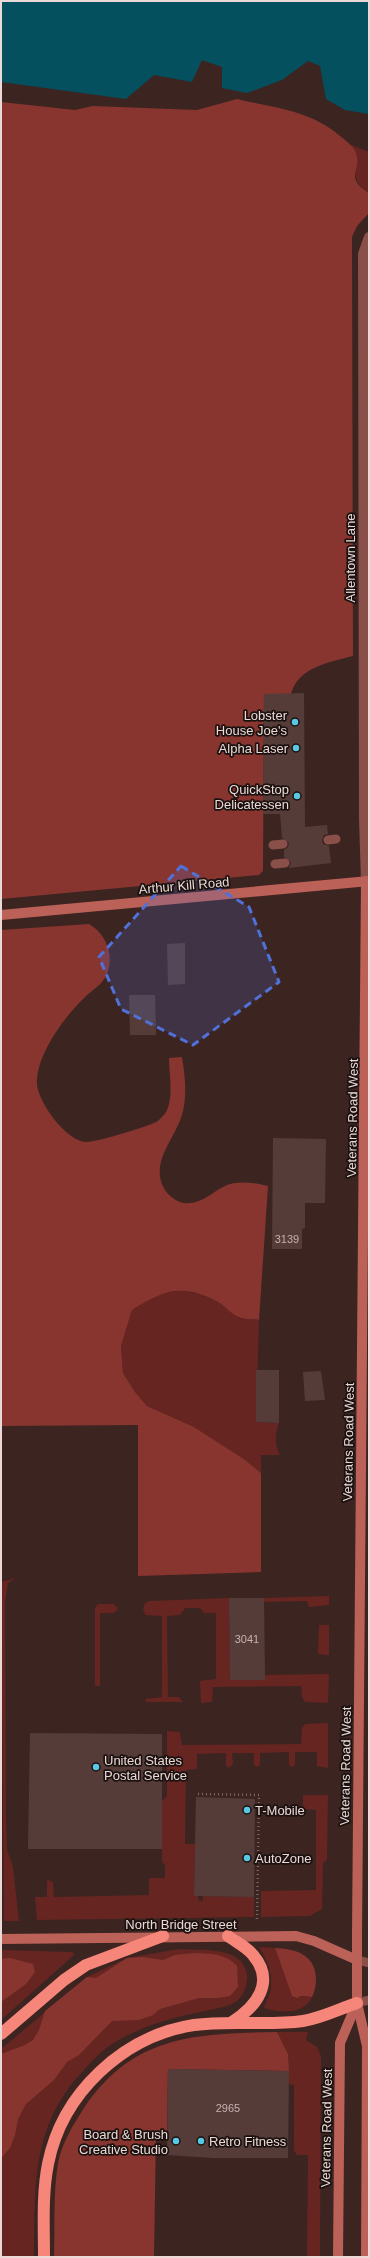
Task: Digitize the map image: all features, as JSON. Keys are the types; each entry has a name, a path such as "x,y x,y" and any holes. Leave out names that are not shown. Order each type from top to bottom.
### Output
{"highway":[{"path":"1,2034 64,1980 86,1965 163,1936"},
{"path":"228,1936 253,1954 262,1976 261,1992 257,2000 243,2015 232,2022"},
{"path":"44,2257 45,2183 52,2147 67,2114 87,2084 114,2059 144,2040 193,2025 232,2022 303,2021 363,2002"}],"street":[{"name":"Allentown Lane","path":"367,881 364,805 363,254 369,237"},
{"name":"Arthur Kill Road","path":"1,915 367,881"},
{"name":"Veterans Road West","path":"366,2257 366,2046 363,2002 357,1960 367,881"},
{"name":"North Bridge Street","path":"1,1939 163,1936 300,1937 314,1941 357,1960"},
{"name":"Veterans Road West","path":"338,2257 340,2043 363,2002"}],"lane":[{"path":"273,845 283,844"},
{"path":"275,864 285,863"},
{"path":"357,1960 369,1963"}],"path":[{"path":"198,1794 259,1795 257,1920"}],"highlighted area":[{"path":"181,866 249,907 279,982 193,1045 121,1009 99,957"}],"shaded area":[{"path":"237,99 304,115 328,127 354,149 357,158 355,177 361,187 369,193 369,213 357,226 352,237 353,656 316,667 300,678 291,694 264,694 263,871 259,875 1,899 1,102 75,110 93,106 197,110"},
{"path":"349,144 369,152 369,193 357,181 355,158"},
{"path":"89,924 101,934 105,940 110,955 110,963 105,978 101,984 77,1005 60,1026 46,1049 38,1074 37,1085 39,1093 48,1111 70,1135 78,1140 86,1142 91,1142 134,1130 158,1121 166,1112 170,1100 169,1058 182,1057 185,1097 180,1121 165,1150 162,1160 160,1170 161,1180 165,1190 176,1200 184,1203 190,1203 206,1198 230,1184 246,1183 268,1186 259,1320 238,1317 218,1302 194,1292 174,1291 154,1298 132,1310 121,1346 123,1373 135,1392 147,1406 194,1427 244,1459 261,1473 261,1572 138,1576 138,1425 1,1426 1,930"},
{"path":"179,1290 200,1294 218,1302 240,1318 259,1320 256,1422 279,1423 276,1439 280,1455 261,1455 261,1473 244,1459 194,1427 147,1406 135,1392 123,1373 121,1346 132,1310 157,1295"},
{"path":"16,1578 8,1583 5,1601 6,1819 7,1850 13,1867 19,1921 4,1921 1,1582"},
{"path":"329,1596 329,1605 309,1607 307,1601 264,1602 264,1598"},
{"path":"229,1598 230,1680 264,1680 265,1675 329,1674 328,1703 305,1702 302,1697 301,1686 213,1687 212,1702 201,1703 200,1681 216,1679 216,1613 204,1613 200,1608 185,1608 180,1615 167,1616 168,1697 179,1697 183,1702 146,1702 146,1699 162,1697 162,1616 146,1615 143,1610 145,1603 149,1601"},
{"path":"98,1604 114,1604 118,1610 113,1613 100,1613 100,1686 95,1686 95,1608"},
{"path":"319,1625 329,1625 329,1655 318,1654"},
{"path":"328,1723 328,1768 317,1766 317,1752 295,1752 295,1764 293,1767 289,1765 289,1752 260,1753 260,1765 257,1767 254,1765 254,1753 232,1753 233,1764 229,1768 226,1766 226,1753 197,1754 197,1769 186,1770 185,1844 195,1844 194,1896 198,1896 199,1901 203,1901 203,1896 254,1897 254,1917 37,1920 35,1897 47,1897 47,1881 49,1880 53,1883 54,1897 149,1895 149,1878 165,1878 165,1865 162,1862 162,1801 167,1796 167,1731 180,1732 182,1745 301,1744 302,1728 305,1724"},
{"path":"303,1795 328,1795 327,1860 323,1863 322,1909 310,1916 261,1917 261,1891 316,1890 316,1810 303,1809"},
{"path":"259,1947 275,1948 292,1996 312,1997 308,2003 298,2010 291,2011 277,2011 264,2008 270,1993 271,1975"},
{"path":"275,1948 303,1954 312,1963 316,1978 312,1997 301,1996 297,1998 292,1996"},
{"path":"179,1949 219,1951 237,1958 244,1965 247,1974 247,1983 242,1995 236,2002 227,2006 170,2019 140,2029 112,2044 100,2053 83,2071 66,2092 54,2113 45,2135 39,2158 36,2181 34,2257 1,2257 1,2049 87,1977 127,1958"},
{"path":"1,1950 71,1952 75,1954 1,2020"},
{"path":"195,1953 223,1956 237,1966 238,1987 230,1996 199,1998 160,2009 153,2015 139,2020 112,2021 79,2055 67,2062 54,2080 26,2104 18,2119 15,2135 10,2148 1,2158 1,2054 25,2045 33,2040 39,2030 45,2011 87,1977 96,1978 127,1958 142,1957 163,1960 175,1955"},
{"path":"10,1958 33,1964 35,1972 26,1984 1,2002 1,1959"},
{"path":"277,2032 308,2032 306,2040 317,2047 321,2056 320,2257 307,2257 308,2155 297,2155 294,2151 294,2085 289,2084 288,2054"},
{"path":"277,2032 288,2054 289,2071 168,2069 167,2132 156,2132 154,2257 54,2257 55,2186 58,2163 68,2134 84,2108 103,2084 124,2065 146,2052 169,2043 194,2037 220,2034"}],"water":[{"path":"1,1 369,1 369,114 345,110 326,99 320,66 308,61 282,80 247,93 222,88 222,67 202,60 192,82 154,75 126,99 1,82"}],"building":[{"path":"304,693 305,827 327,825 328,834 324,835 322,840 323,844 329,846 331,863 289,868 291,862 284,857 284,850 288,847 289,843 282,838 280,814 263,814 264,694"},
{"path":"185,943 185,984 168,985 167,944"},
{"path":"129,995 155,995 156,1035 130,1035"},
{"path":"273,1138 326,1139 325,1203 305,1203 305,1228 302,1229 302,1249 272,1249"},
{"path":"256,1370 279,1370 279,1423 256,1422"},
{"path":"321,1371 325,1400 305,1401 303,1372"},
{"path":"229,1598 264,1598 265,1680 230,1680"},
{"name":"United States Postal Service","path":"30,1733 162,1734 162,1849 28,1849"},
{"path":"196,1797 255,1799 254,1897 194,1896"},
{"path":"168,2069 289,2071 288,2158 213,2158 167,2155"}],"place":[{"name":"Lobster House Joe's","path":"295,722"},
{"name":"Alpha Laser","path":"296,748"},
{"name":"QuickStop Delicatessen","path":"297,796"},
{"name":"United States Postal Service","path":"96,1767"},
{"name":"T-Mobile","path":"247,1810"},
{"name":"AutoZone","path":"247,1858"},
{"name":"Board & Brush Creative Studio","path":"176,2141"},
{"name":"Retro Fitness","path":"201,2141"}]}
